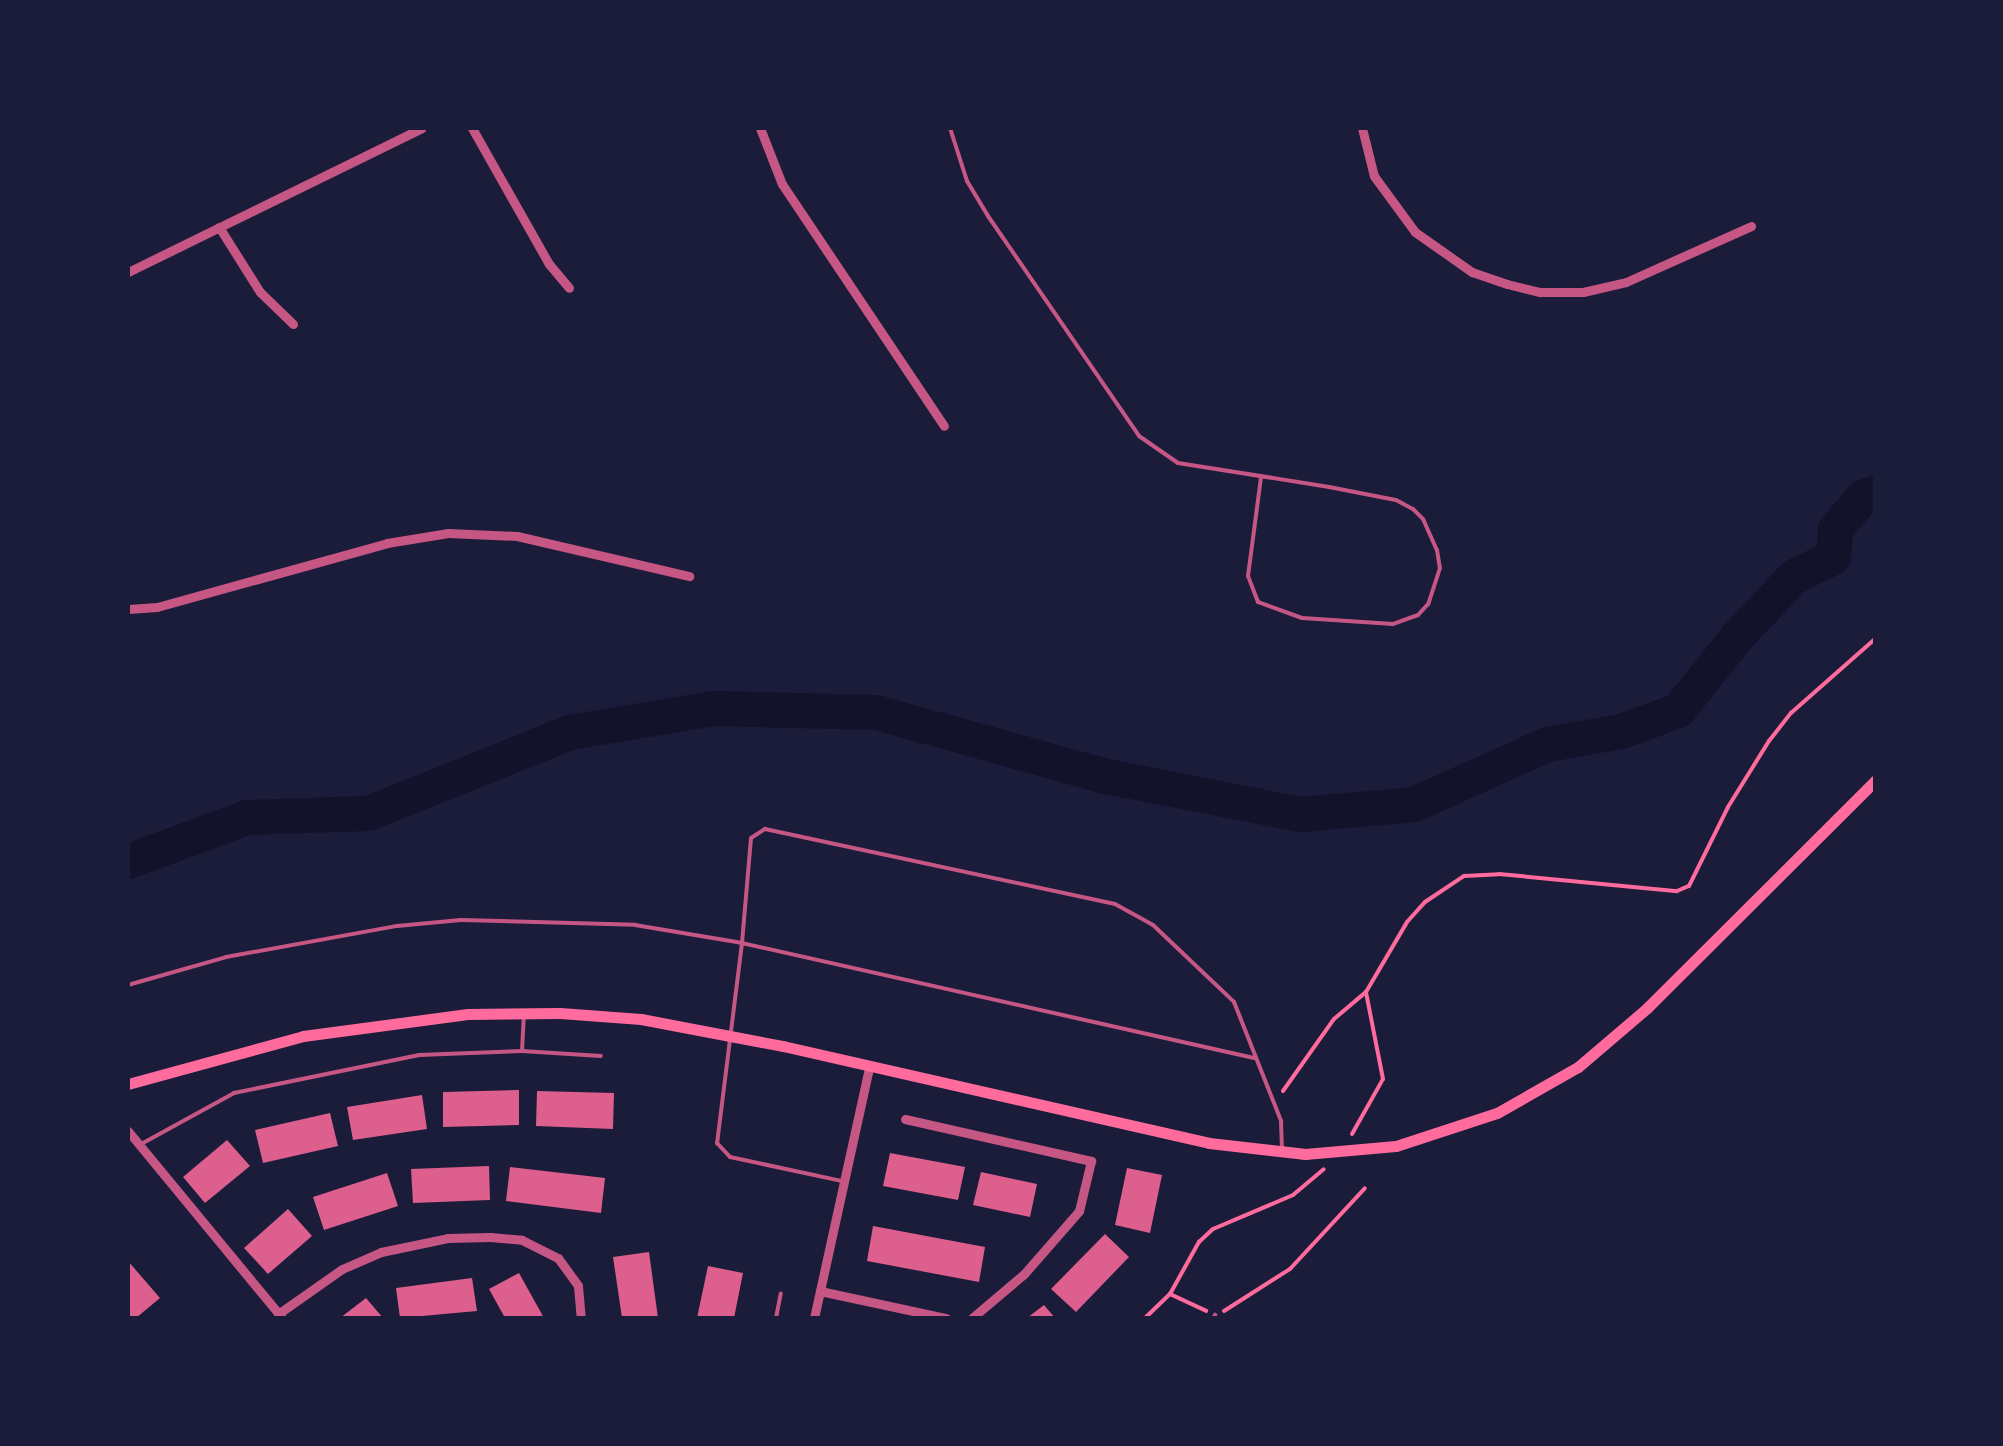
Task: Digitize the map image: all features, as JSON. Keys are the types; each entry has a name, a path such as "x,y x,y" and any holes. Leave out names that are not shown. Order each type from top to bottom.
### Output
{"main road":[{"path":"128,1084 303,1036 468,1014 524,1013 642,1019 1209,1142 1305,1154 1396,1146 1496,1113 1578,1067 1647,1008 1876,780"}],"street":[{"path":"128,272 422,128"},
{"path":"472,128 549,264 569,288"},
{"path":"760,128 764,148 782,184 944,426"},
{"path":"1362,128 1374,176 1415,232 1472,272 1506,284 1540,292 1584,292 1626,282 1751,226"},
{"path":"219,227 260,292 293,324"},
{"path":"128,609 157,606 387,544 448,533 517,536 689,576"},
{"path":"814,1318 868,1067"},
{"path":"905,1119 1091,1161 1079,1212 1024,1274 972,1318"},
{"path":"128,1132 280,1316 342,1269 381,1252 448,1238 490,1237 522,1240 558,1258 578,1286 581,1318"},
{"path":"820,1291 946,1318"}],"lane":[{"path":"950,128 968,181 988,216 1139,436 1178,463 1261,477 1396,500 1413,509 1423,519 1437,550 1440,568 1428,604 1418,615 1393,624 1302,618 1270,610 1258,602 1248,576 1261,477"},
{"path":"844,1181 722,1152 716,1134 733,1037 751,838 765,829 1116,904 1153,925 1234,1002 1281,1121 1282,1151"},
{"path":"128,985 226,957 397,926 460,920 635,925 742,943 1254,1058"},
{"path":"522,1051 524,1013"},
{"path":"139,1146 234,1094 419,1056 522,1051 601,1056"},
{"path":"776,1318 781,1293"}],"path":[{"path":"1274,1105 1334,1019 1366,992 1407,922 1443,887 1464,876 1605,881 1677,890 1689,886 1728,807 1770,741 1791,714 1876,638"},
{"path":"1351,1136 1374,1102 1383,1080 1366,992"},
{"path":"1145,1318 1170,1294 1199,1242 1214,1229 1294,1196 1330,1162"},
{"path":"1170,1294 1214,1317 1290,1269 1365,1188"}],"building":[{"path":"519,1090 519,1125 443,1127 443,1092"},
{"path":"537,1091 614,1093 613,1129 536,1126"},
{"path":"422,1095 427,1129 353,1140 347,1107"},
{"path":"330,1113 338,1146 263,1163 255,1130"},
{"path":"227,1140 250,1166 205,1203 183,1177"},
{"path":"890,1153 965,1167 958,1200 883,1186"},
{"path":"489,1166 490,1200 413,1203 411,1169"},
{"path":"510,1167 605,1178 601,1213 506,1201"},
{"path":"1127,1168 1162,1175 1150,1233 1115,1225"},
{"path":"981,1172 1037,1184 1030,1217 973,1205"},
{"path":"387,1173 398,1206 324,1230 313,1197"},
{"path":"288,1209 312,1236 268,1274 244,1248"},
{"path":"873,1226 985,1247 979,1282 867,1261"},
{"path":"1105,1234 1129,1257 1076,1312 1051,1289"},
{"path":"649,1252 658,1318 622,1318 613,1257"},
{"path":"128,1261 160,1298 136,1318 128,1318"},
{"path":"708,1266 743,1273 734,1318 697,1318"},
{"path":"519,1273 544,1318 505,1318 489,1289"},
{"path":"472,1278 477,1311 400,1318 396,1288"},
{"path":"366,1298 383,1318 340,1318"},
{"path":"1044,1305 1055,1318 1027,1318"}],"waterway":[{"path":"128,861 247,817 368,813 569,732 713,708 876,712 1101,775 1300,814 1414,804 1547,744 1621,731 1678,710 1738,635 1794,576 1833,557 1835,529 1862,497 1876,492"}]}
